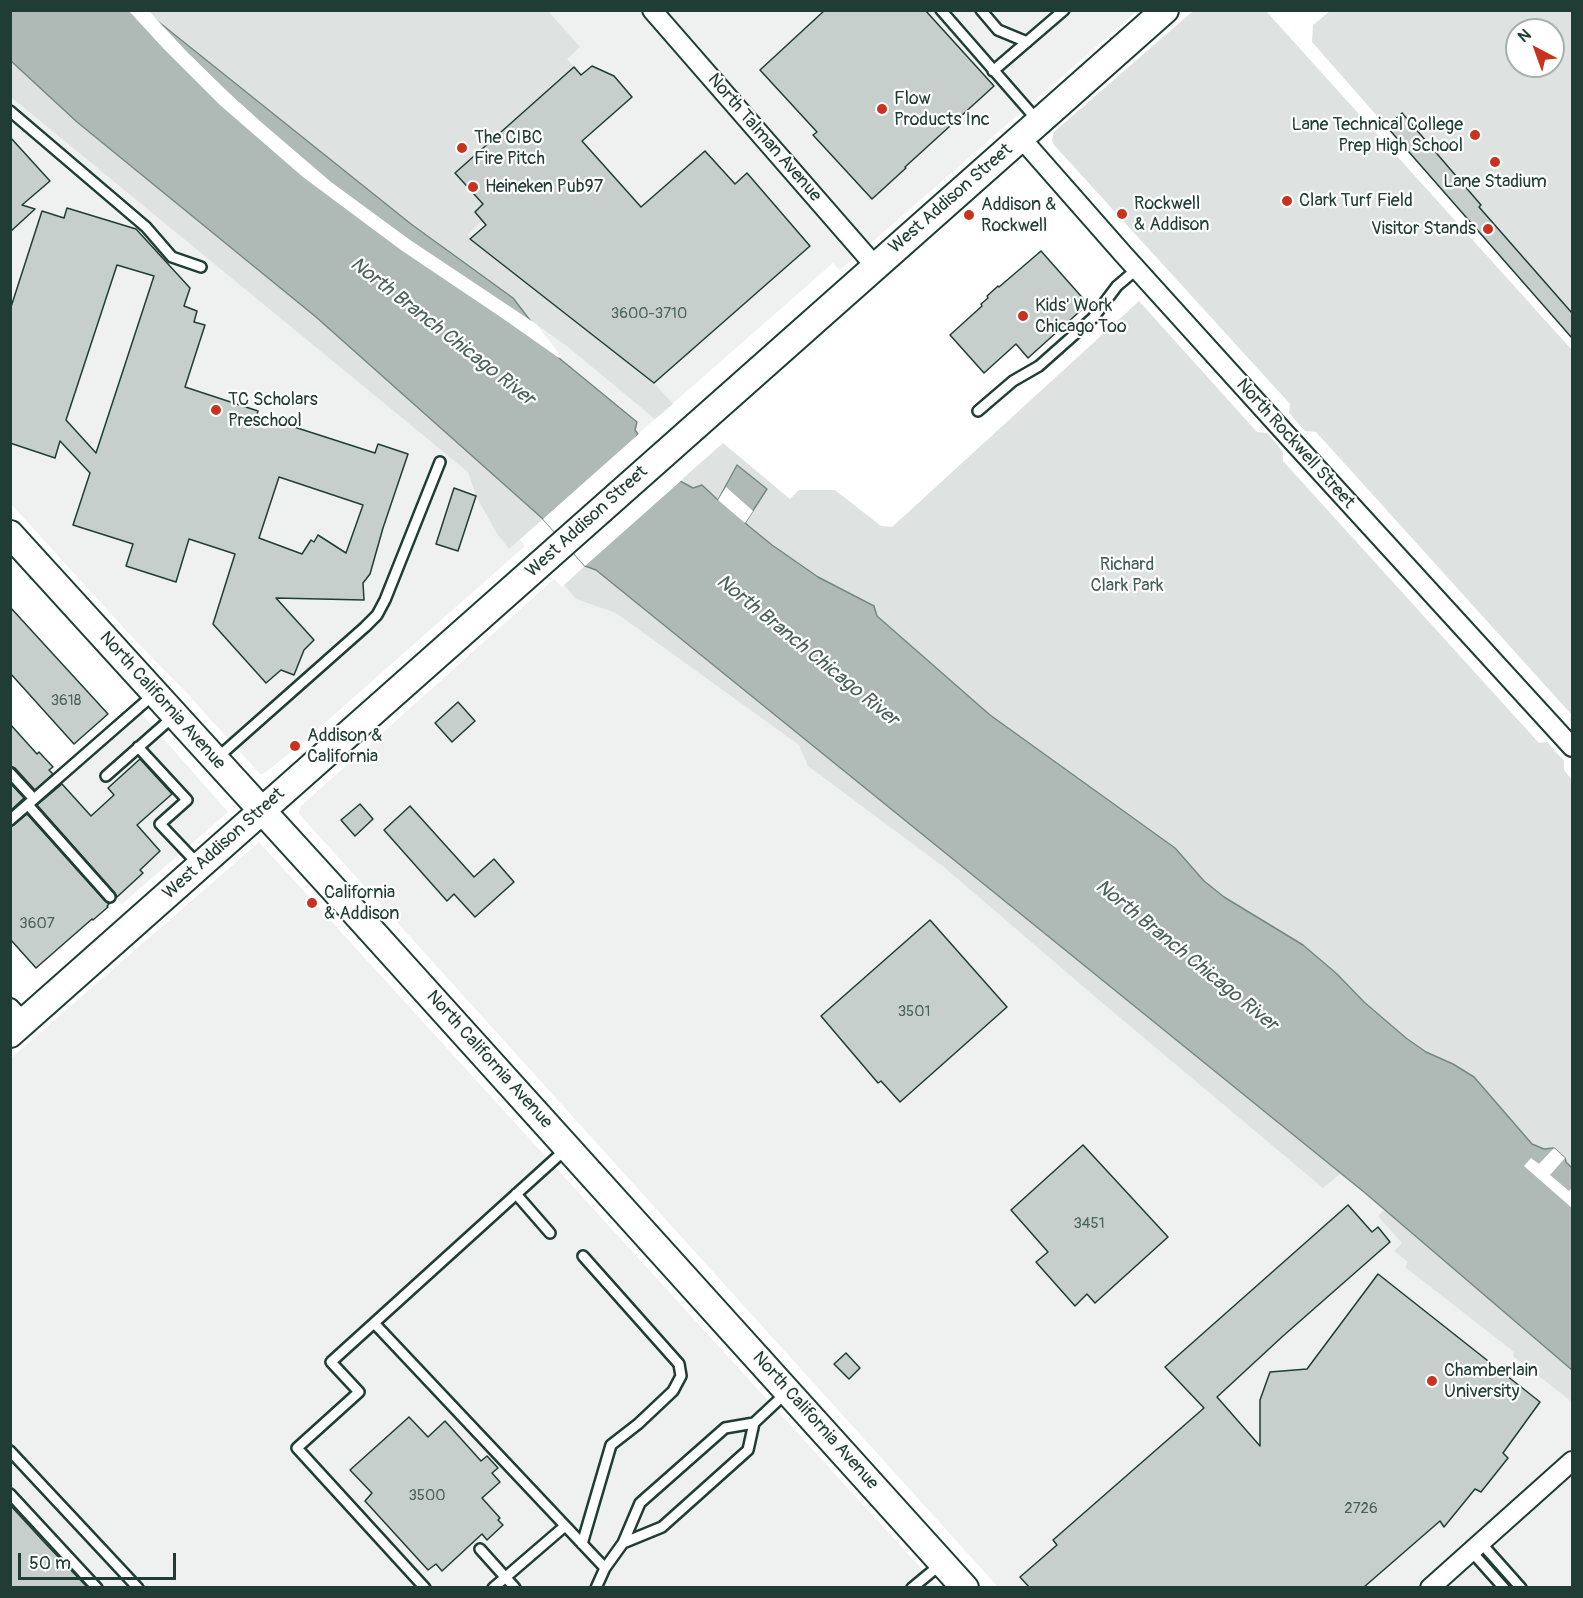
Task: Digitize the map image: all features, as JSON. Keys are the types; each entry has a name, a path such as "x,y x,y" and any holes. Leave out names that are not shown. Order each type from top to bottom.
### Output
{"main road":[{"name":"West Addison Street","path":"15,1021 200,866 1165,10"},
{"name":"North California Avenue","path":"10,534 965,1587"}],"street":[{"name":"North Talman Avenue","path":"652,10 875,266"},
{"name":"North Rockwell Street","path":"1030,130 1137,269 1572,747"},
{"path":"1430,1587 1572,1461"}],"lane":[{"path":"941,10 993,71 1030,130"},
{"path":"981,10 998,30 1027,42"},
{"path":"993,71 1064,10"},
{"path":"10,111 146,227 172,257 201,267"},
{"path":"978,411 1013,381 1039,366 1093,318 1116,286 1137,269"},
{"path":"216,760 377,615 440,462"},
{"path":"10,820 155,693"},
{"path":"106,776 175,715"},
{"path":"138,747 187,800 160,824 200,866"},
{"path":"10,773 31,802 110,897"},
{"path":"425,1587 297,1448 359,1392 331,1362 568,1148"},
{"path":"516,1194 550,1233"},
{"path":"582,1544 611,1445 673,1391 681,1376 680,1364 583,1256"},
{"path":"374,1323 605,1568"},
{"path":"596,1587 605,1568 623,1543 640,1503 725,1428 754,1423 788,1391"},
{"path":"623,1543 662,1527 748,1450 754,1423"},
{"path":"10,1451 138,1587"},
{"path":"10,1494 97,1587"},
{"path":"493,1587 565,1526"},
{"path":"1476,1547 1504,1587"},
{"path":"1476,1547 1521,1587"},
{"path":"480,1549 515,1587"},
{"path":"912,1587 943,1563"}],"shaded area":[{"path":"145,11 1137,11 840,270 833,263 638,434 635,430 636,422 559,358 513,298 411,224"},
{"name":"TC Scholars Preschool","path":"11,61 77,122 316,317 543,519 520,539 525,546 302,743 262,774 132,637 11,504"},
{"path":"585,566 596,570 1364,1192 1572,1370 1572,1587 998,1587 299,813 301,806 554,579 562,587"},
{"path":"141,713 228,812 121,905 35,804"},
{"path":"259,842 938,1587 11,1587 10,1059"}],"green space":[{"name":"The CIBC Fire Pitch","path":"145,11 548,11 580,47 567,59 581,74 592,66 614,76 632,97 486,225 482,221 468,234 470,239 654,383 673,404 655,419 568,347 529,319 513,298 411,224"},
{"path":"1193,11 1266,11 1572,350 1572,724 1571,714 1316,432 1305,431 1289,413 1290,404 1054,145 1052,140 1054,132"},
{"name":"Lane Stadium","path":"1330,11 1572,11 1572,338 1312,42 1313,25"},
{"path":"10,61 77,122 316,317 543,519 509,549 496,532 476,496 468,472 11,97"},
{"name":"Richard Clark Park","path":"1139,301 1257,432 1267,433 1283,452 1283,461 1539,743 1547,742 1564,761 1564,770 1572,780 1572,1168 1544,1149 1532,1144 1453,1064 1426,1052 1406,1038 1303,945 1224,897 1204,881 1175,848 990,715 877,616 873,606 818,577 788,557 702,485 693,488 680,481 723,443 790,499 799,490 835,490 881,526 892,527"},
{"path":"585,566 596,570 1341,1173 1323,1188 944,867 808,766 799,745 616,613 576,599 564,585"},
{"path":"1385,1209 1572,1370 1572,1402 1513,1356 1514,1352 1405,1267 1408,1262 1394,1251 1402,1243 1378,1216"}],"water":[{"name":"North Branch Chicago River","path":"11,11 145,11 411,224 513,298 559,358 637,422 636,437 678,483 680,481 693,488 702,485 718,500 737,465 767,489 745,523 818,577 874,606 877,616 990,715 1175,848 1204,881 1224,897 1303,945 1406,1038 1426,1052 1453,1064 1474,1077 1532,1144 1544,1149 1554,1148 1572,1168 1572,1370 1364,1192 596,570 585,566 543,519 316,317 77,122 11,61"}],"pier":[{"path":"129,11 149,11 229,93 331,182 410,240 536,324 561,356 559,358 401,250 303,177 220,105"},
{"path":"641,432 640,437 678,479 683,479 585,566 543,519"},
{"path":"726,487 753,511 745,523 718,500"},
{"path":"1554,1148 1565,1158 1550,1175 1569,1191 1572,1188 1572,1208 1524,1166 1531,1158 1539,1164"}],"building":[{"name":"Flow Products Inc","path":"825,10 925,10 994,86 872,199 813,135 817,132 760,70"},
{"path":"592,66 614,76 632,97 582,141 641,207 705,151 735,184 747,173 810,246 654,383 470,239 486,225 475,212 483,204 455,173 574,67 581,75"},
{"name":"Visitor Stands","path":"1402,113 1481,205 1479,207 1572,313 1572,338 1387,127"},
{"path":"10,137 50,181 22,205 35,209 10,232"},
{"path":"67,208 136,229 190,288 184,306 197,311 194,322 205,325 185,387 258,411 257,415 375,453 378,444 408,454 370,574 363,583 364,600 276,598 314,640 304,650 294,675 281,670 266,683 213,624 235,554 189,539 176,582 126,566 133,544 73,525 90,473 60,441 55,458 10,443 10,310 42,211 64,218","holes":["117,265 154,276 96,453 66,420","279,477 363,505 346,553 318,535 314,542 311,540 302,554 259,538"]},
{"name":"Kids' Work Chicago Too","path":"1041,251 1088,304 1028,358 1016,344 984,373 950,335 982,306 987,296"},
{"path":"454,488 476,496 458,551 436,544"},
{"path":"10,607 108,714 74,744 10,673"},
{"path":"458,702 475,721 452,742 435,723"},
{"path":"10,724 37,754 39,752 53,767 49,770 53,774 35,790 15,768 10,766"},
{"path":"140,759 172,794 137,825 160,851 140,870 143,873 117,897 37,805 62,784 91,816 114,795 108,788"},
{"path":"10,783 24,798 10,811"},
{"path":"360,804 373,819 355,836 341,820"},
{"path":"410,806 474,877 494,859 514,882 475,917 454,894 447,901 384,830"},
{"path":"27,814 109,904 36,968 10,939 10,827"},
{"path":"930,920 1007,1007 900,1102 881,1081 878,1083 821,1016"},
{"path":"1083,1145 1168,1237 1095,1303 1087,1294 1075,1306 1036,1262 1048,1252 1011,1210"},
{"path":"1348,1205 1372,1232 1378,1227 1390,1242 1217,1397 1260,1446 1260,1400 1270,1372 1307,1369 1378,1274 1540,1402 1503,1453 1508,1458 1481,1492 1475,1489 1444,1527 1440,1521 1364,1587 1029,1587 1020,1577 1057,1545 1053,1540 1204,1408 1165,1367"},
{"path":"846,1353 860,1368 849,1379 834,1364"},
{"path":"409,1417 428,1437 445,1421 481,1461 487,1456 498,1468 492,1473 500,1482 482,1498 500,1518 498,1520 503,1525 487,1540 482,1534 442,1571 436,1564 428,1570 365,1501 372,1493 350,1470"},
{"path":"10,1505 45,1543 87,1587 10,1587"}],"place":[{"name":"Flow Products Inc","path":"882,109"},
{"name":"Lane Technical College Prep High School","path":"1475,135"},
{"name":"The CIBC Fire Pitch","path":"462,148"},
{"name":"Lane Stadium","path":"1495,162"},
{"name":"Heineken Pub97","path":"473,187"},
{"name":"Clark Turf Field","path":"1287,201"},
{"name":"Rockwell & Addison","path":"1122,214"},
{"name":"Addison & Rockwell","path":"969,215"},
{"name":"Visitor Stands","path":"1488,229"},
{"name":"Kids' Work Chicago Too","path":"1023,316"},
{"name":"TC Scholars Preschool","path":"216,410"},
{"name":"Addison & California","path":"295,746"},
{"name":"California & Addison","path":"312,903"},
{"name":"Chamberlain University","path":"1432,1381"}]}
